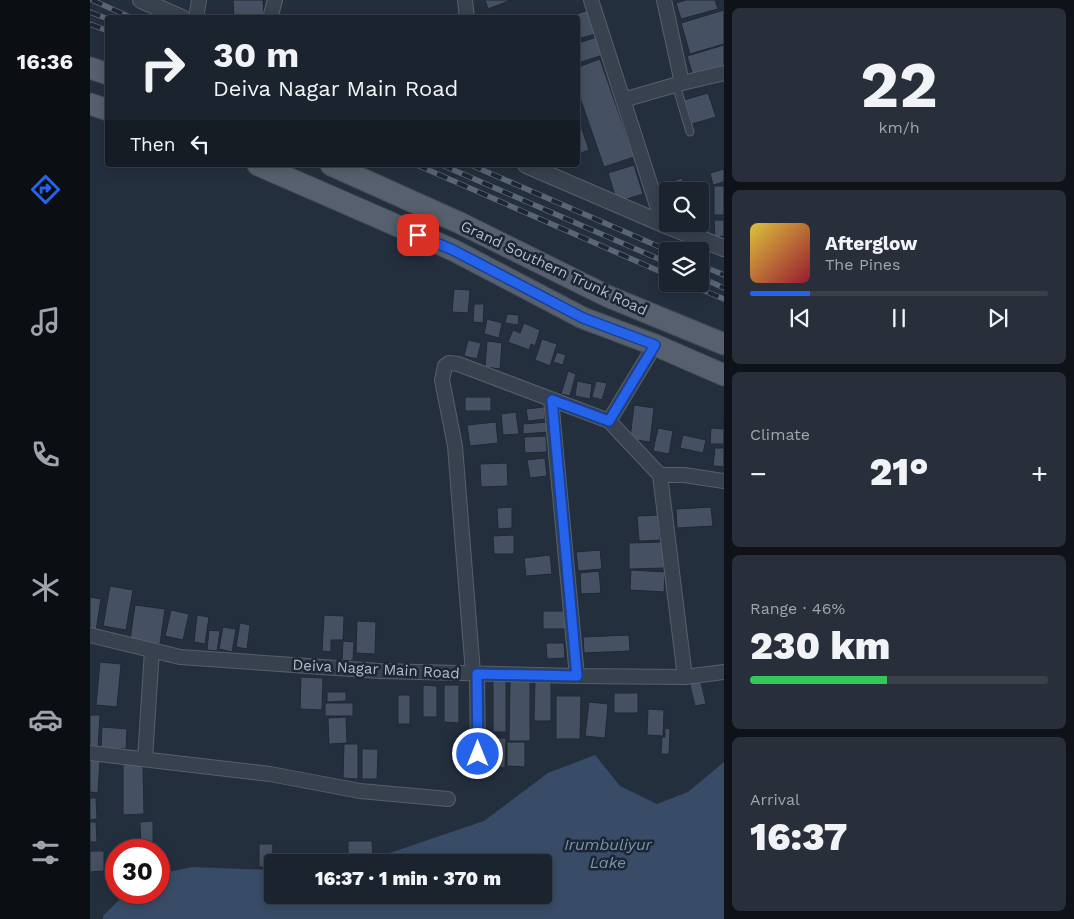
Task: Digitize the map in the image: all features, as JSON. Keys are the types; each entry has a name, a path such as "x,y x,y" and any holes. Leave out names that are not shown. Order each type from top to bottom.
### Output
{"main road":[{"path":"90,68 105,73"},
{"path":"90,104 105,109"},
{"name":"Grand Southern Trunk Road","path":"263,167 453,250 583,318 655,345 724,375"},
{"name":"Grand Southern Trunk Road","path":"335,167 460,223 607,296 724,344"}],"street":[{"path":"141,0 175,15"},
{"path":"196,15 199,0"},
{"path":"271,15 275,0"},
{"path":"465,0 467,15"},
{"path":"591,0 659,209"},
{"path":"664,0 679,84"},
{"path":"623,100 724,73"},
{"path":"531,167 659,222"},
{"path":"684,232 724,248"},
{"path":"609,421 655,345"},
{"path":"478,754 475,673 454,446 442,380 445,366 450,363 458,364 609,421 660,475 685,676"},
{"path":"552,400 577,676"},
{"path":"660,475 684,475 724,481"},
{"name":"Deiva Nagar Main Road","path":"90,636 180,657 379,671 577,676 685,676 724,672"},
{"path":"145,759 152,650"},
{"path":"90,753 270,774 360,791 448,799"}],"lane":[{"path":"679,84 690,132"}],"water":[{"name":"Irumbuliyur Lake","path":"595,755 620,786 657,804 688,792 724,762 724,919 103,919 103,916 115,904 170,904 170,872 192,867 264,870 264,904 552,904 552,854 387,854 484,821 548,773"}],"building":[{"path":"233,0 263,0 264,15 234,15"},
{"path":"485,0 511,0 488,9"},
{"path":"686,0 715,0 718,9 681,19 676,3"},
{"path":"591,9 599,33 580,38 580,15 574,15"},
{"path":"724,10 724,44 690,54 681,23"},
{"path":"597,37 603,55 580,62 580,42"},
{"path":"724,45 724,70 694,79 687,56"},
{"path":"600,59 634,157 604,167 580,98 580,66"},
{"path":"708,93 716,117 692,124 684,100"},
{"path":"580,123 589,150 580,153"},
{"path":"634,165 643,194 617,202 608,173"},
{"path":"724,169 724,182 713,185 710,173"},
{"path":"682,178 683,182 670,182"},
{"path":"714,186 724,186 724,215 714,215"},
{"path":"714,220 724,220 724,236 715,237"},
{"path":"454,289 470,290 468,313 452,312"},
{"path":"474,304 484,304 483,323 473,322"},
{"path":"507,314 519,315 518,325 505,323"},
{"path":"487,319 502,323 499,338 484,334"},
{"path":"524,323 540,330 535,346 531,344 529,350 508,342 513,330 520,333"},
{"path":"542,339 557,344 550,366 535,360"},
{"path":"468,340 481,343 477,359 464,356"},
{"path":"487,341 502,343 500,369 485,367"},
{"path":"557,352 566,355 563,365 553,362"},
{"path":"568,371 576,374 570,396 561,394"},
{"path":"577,381 592,384 590,399 575,396"},
{"path":"596,381 607,383 602,400 592,397"},
{"path":"465,397 491,397 491,411 465,411"},
{"path":"634,405 654,408 650,442 630,439"},
{"path":"544,407 545,419 528,421 526,409"},
{"path":"516,412 519,434 503,435 501,414"},
{"path":"724,420 724,444 710,444 711,428 723,429"},
{"path":"496,422 498,443 470,446 467,425"},
{"path":"548,422 548,432 523,434 523,424"},
{"path":"658,428 673,431 669,454 653,451"},
{"path":"683,435 706,440 703,453 680,448"},
{"path":"546,436 547,452 525,453 524,437"},
{"path":"715,448 724,448 724,467 713,466"},
{"path":"545,458 547,476 530,478 527,460"},
{"path":"507,463 508,486 481,487 480,464"},
{"path":"512,507 512,528 498,529 497,508"},
{"path":"711,507 713,526 677,528 676,509"},
{"path":"658,515 660,540 639,541 637,516"},
{"path":"514,535 514,554 494,554 493,536"},
{"path":"664,542 664,568 629,569 629,543"},
{"path":"600,550 602,569 578,571 576,552"},
{"path":"550,555 552,574 526,576 524,558"},
{"path":"631,570 665,572 664,592 630,590"},
{"path":"599,571 601,593 581,594 580,573"},
{"path":"110,586 133,590 126,630 103,626"},
{"path":"90,597 101,599 96,631 90,630"},
{"path":"135,605 165,609 160,644 130,640"},
{"path":"171,610 189,614 183,640 165,636"},
{"path":"543,611 571,611 570,629 543,629"},
{"path":"197,615 209,617 205,644 194,642"},
{"path":"324,615 344,616 343,640 331,640 331,652 322,651"},
{"path":"357,621 376,622 375,654 356,653"},
{"path":"240,623 250,625 247,649 236,647"},
{"path":"223,627 236,629 232,652 219,649"},
{"path":"209,630 220,631 217,651 207,650"},
{"path":"629,635 630,651 584,653 583,637"},
{"path":"343,641 354,642 353,661 342,660"},
{"path":"546,643 564,643 565,658 547,659"},
{"path":"100,662 121,664 117,707 96,705"},
{"path":"301,677 323,678 322,710 300,709"},
{"path":"700,678 706,704 695,706 689,681"},
{"path":"493,679 506,679 506,732 493,732"},
{"path":"510,680 530,680 530,741 509,741"},
{"path":"535,682 551,682 551,721 534,721"},
{"path":"423,685 437,686 437,717 423,717"},
{"path":"444,685 459,685 459,723 444,722"},
{"path":"327,692 346,692 346,701 327,702"},
{"path":"614,693 638,693 638,713 614,713"},
{"path":"398,695 410,695 410,724 398,724"},
{"path":"556,696 581,696 580,739 556,739"},
{"path":"589,702 608,704 605,738 585,736"},
{"path":"325,703 353,703 353,716 325,716"},
{"path":"648,709 664,710 663,736 647,735"},
{"path":"90,715 100,715 98,748 90,748"},
{"path":"346,717 347,743 329,744 328,718"},
{"path":"102,727 127,729 126,749 101,748"},
{"path":"665,728 670,729 669,754 661,754 662,737 665,737"},
{"path":"492,738 506,738 505,768 491,767"},
{"path":"507,742 525,742 525,767 507,766"},
{"path":"344,744 358,744 358,779 343,778"},
{"path":"362,749 378,749 377,779 362,779"},
{"path":"90,758 100,759 98,793 90,792"},
{"path":"123,763 143,763 144,814 123,815"},
{"path":"90,798 96,798 97,819 90,820"},
{"path":"153,821 153,839 141,839 140,822"},
{"path":"90,822 96,822 97,842 90,842"},
{"path":"348,841 372,841 373,854 348,854"},
{"path":"259,844 273,844 273,854 264,854 264,867 259,867"},
{"path":"90,851 104,851 104,871 90,872"}],"railway":[{"path":"92,0 125,15"},
{"path":"90,12 105,18"},
{"path":"90,24 105,30"},
{"path":"422,167 659,271"},
{"path":"447,167 659,259"},
{"path":"476,167 659,247"},
{"path":"709,269 724,275"},
{"path":"709,281 724,288"},
{"path":"707,292 724,299"}],"route":[{"path":"418,235 453,250 583,318 655,345 609,421 552,400 577,676 477,674 478,754"}]}
